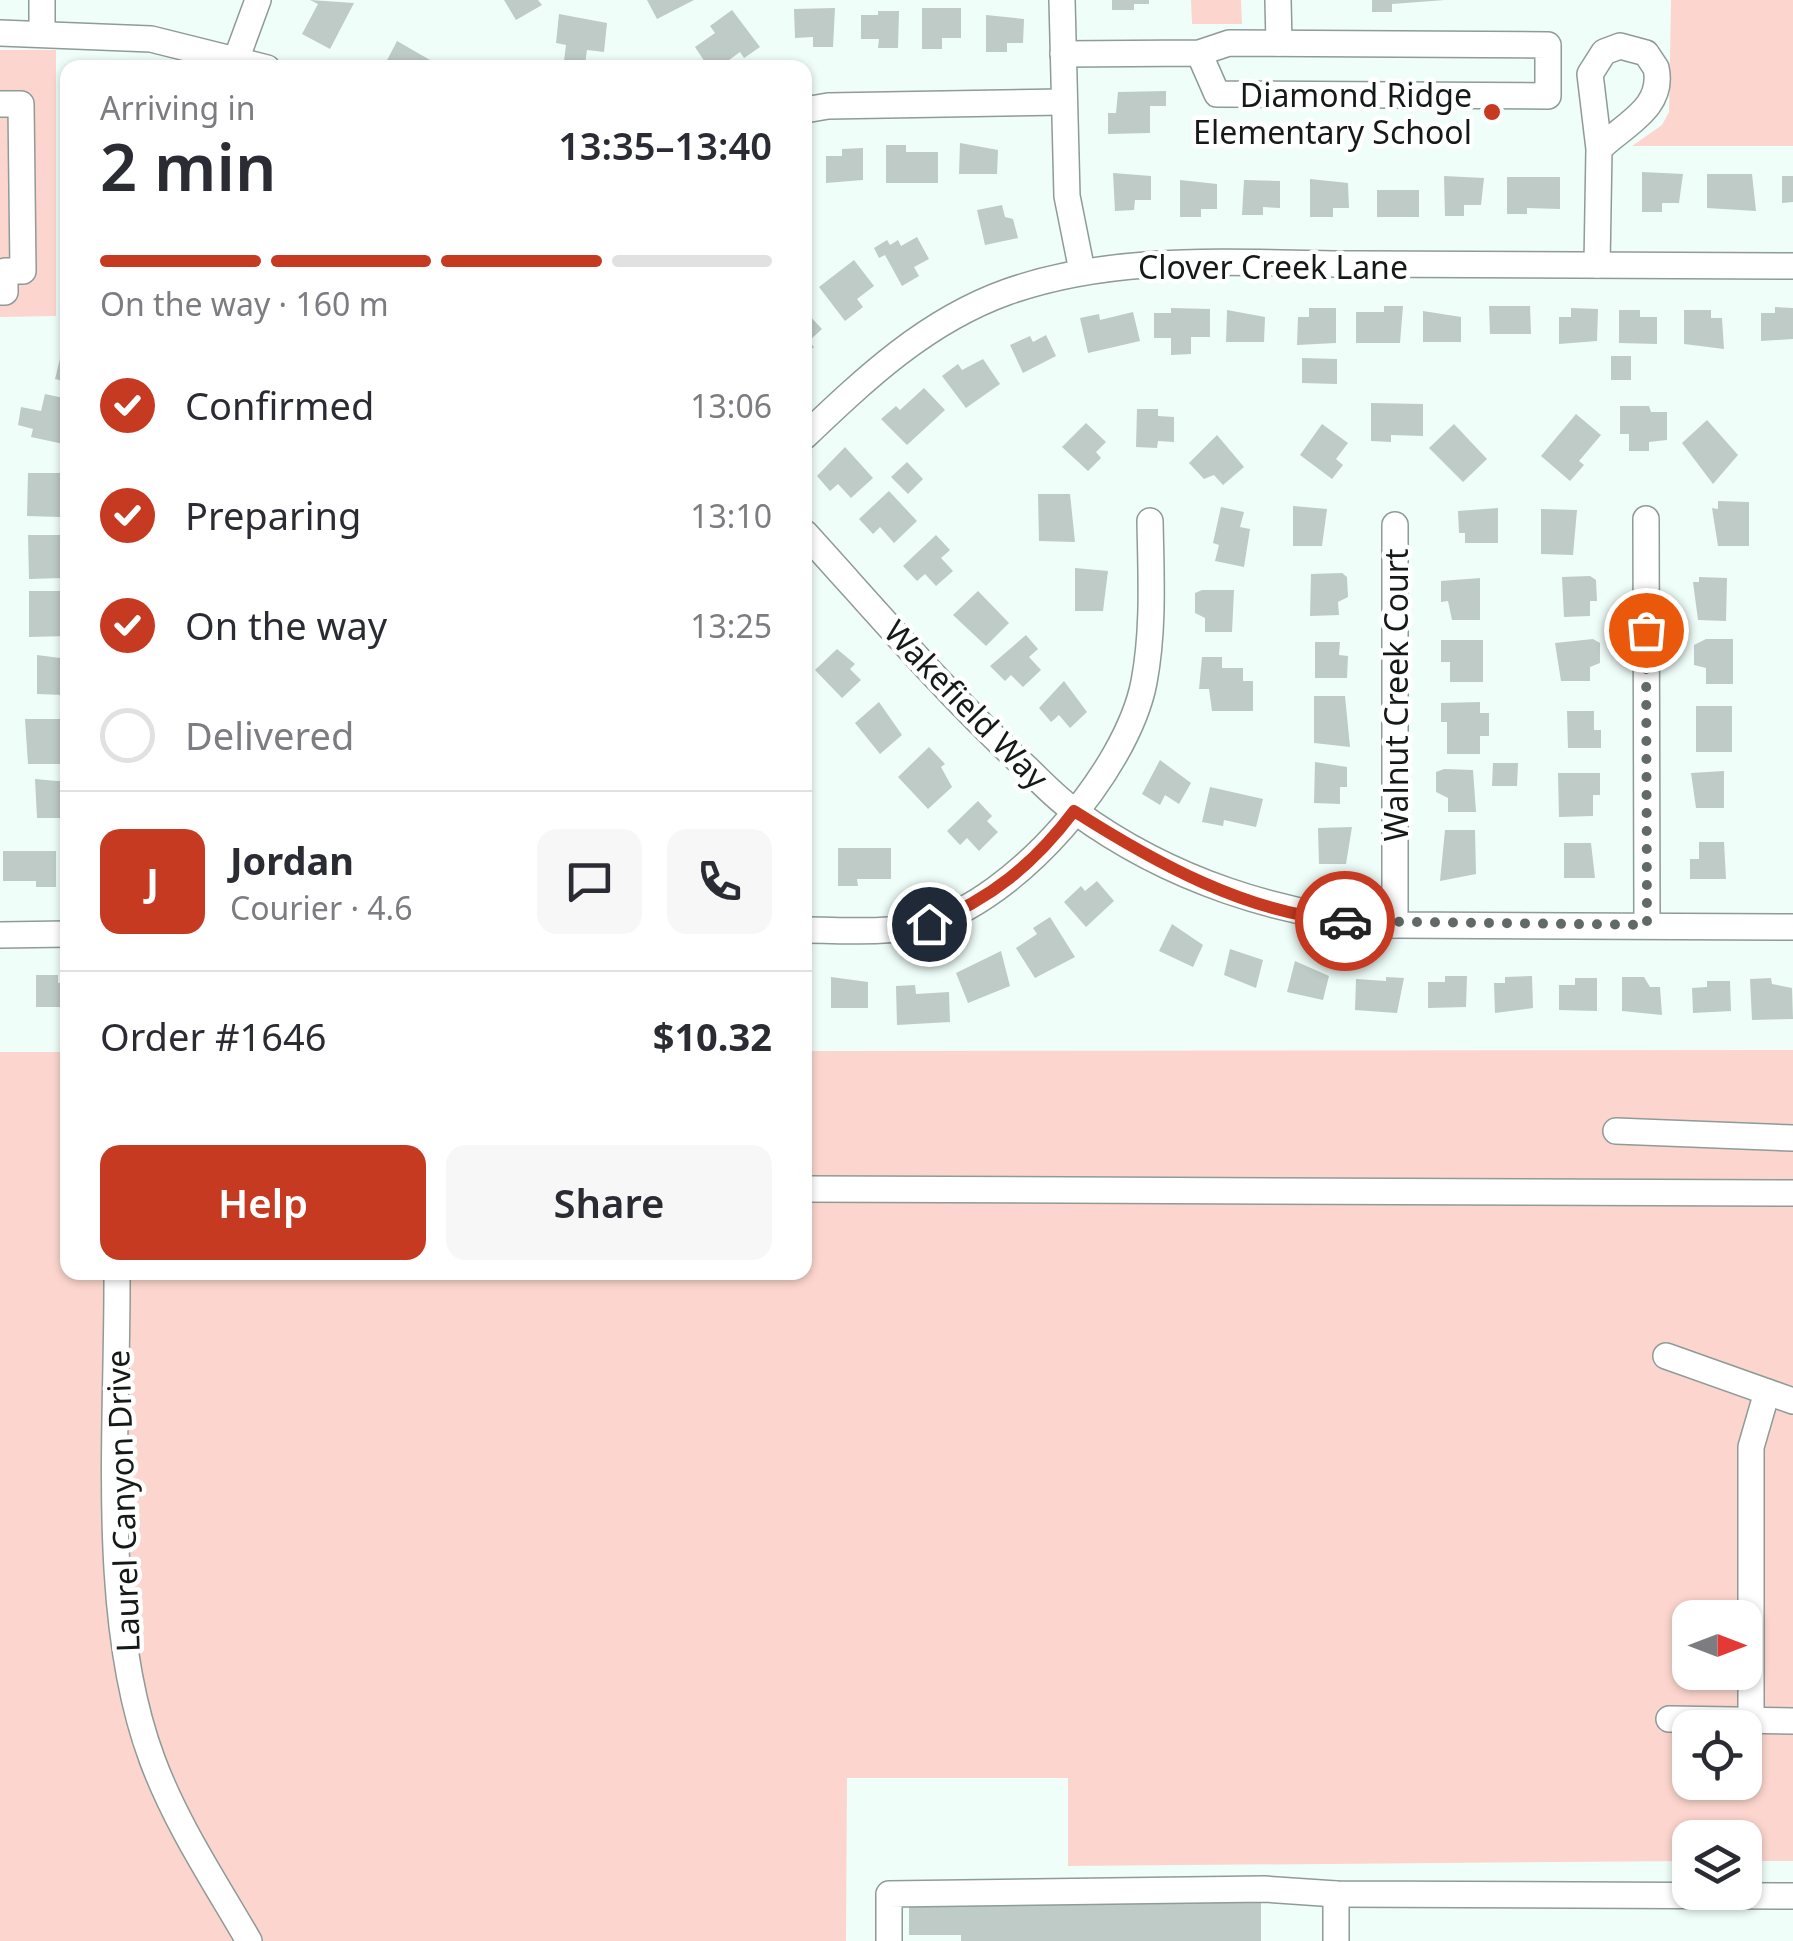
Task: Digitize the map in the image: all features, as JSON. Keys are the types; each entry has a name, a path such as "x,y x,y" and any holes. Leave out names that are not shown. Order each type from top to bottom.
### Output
{"street":[{"path":"42,0 42,33"},
{"path":"236,60 258,0"},
{"path":"1062,0 1068,196 1082,271"},
{"path":"1278,0 1278,44"},
{"path":"0,33 150,39 224,60"},
{"path":"1062,54 1199,53 1229,44 1548,46 1548,96 1217,94 1199,53"},
{"path":"812,109 1063,102"},
{"path":"0,104 21,104 23,271 5,271 5,292 0,292"},
{"path":"1598,265 1599,150"},
{"name":"Clover Creek Lane","path":"812,429 880,364 937,325 1006,292 1082,271 1132,265 1233,264 1793,266"},
{"path":"1646,519 1647,925"},
{"path":"812,930 890,930 929,924 974,906 1002,887 1049,844 1118,750 1143,685 1152,610 1150,521"},
{"name":"Walnut Creek Court","path":"1395,525 1395,925"},
{"name":"Wakefield Way","path":"812,541 983,727 1074,811 1141,854 1212,886 1335,920 1395,925 1793,927"},
{"path":"0,935 60,934"},
{"path":"1616,1131 1793,1138"},
{"path":"812,1189 1793,1193"},
{"name":"Laurel Canyon Drive","path":"117,1280 118,1589 132,1692 166,1792 249,1941"},
{"path":"1666,1356 1793,1401"},
{"path":"1751,1710 1751,1447 1767,1392"},
{"path":"1762,1720 1793,1721"},
{"path":"889,1941 889,1894 1264,1889 1336,1894 1793,1896"},
{"path":"1336,1894 1336,1941"}],"shaded area":[{"path":"1191,0 1241,0 1242,24 1192,24"},
{"path":"1671,0 1793,0 1793,146 1632,146 1662,125 1669,112"},
{"path":"0,50 56,50 56,316 0,317"},
{"path":"1793,1050 1793,1861 1762,1861 1762,1820 1672,1820 1672,1861 1068,1866 1068,1778 847,1778 846,1941 0,1941 0,1052 60,1052 60,1280 812,1280 812,1051"}],"building":[{"path":"310,0 354,3 330,49 302,34 318,4"},
{"path":"504,0 538,0 542,5 516,20"},
{"path":"647,0 694,0 657,19"},
{"path":"1112,0 1149,0 1149,4 1134,4 1134,10 1112,10"},
{"path":"1372,0 1445,0 1392,4 1392,12 1372,12"},
{"path":"835,8 833,47 813,47 813,37 795,38 794,9"},
{"path":"922,8 961,8 961,38 942,38 942,49 922,49"},
{"path":"732,10 760,47 744,58 740,52 729,60 704,60 695,47 715,33 710,26"},
{"path":"878,11 899,11 898,48 878,48 879,39 861,39 861,15 878,15"},
{"path":"559,14 607,23 604,52 587,50 586,60 564,60 566,45 556,43"},
{"path":"986,15 1024,19 1023,43 1007,43 1007,52 986,52"},
{"path":"397,41 430,60 387,60"},
{"path":"1166,91 1166,106 1150,106 1150,133 1108,134 1108,113 1116,113 1118,92"},
{"path":"960,143 998,150 997,174 959,174"},
{"path":"886,145 906,145 906,152 938,152 938,183 886,183"},
{"path":"863,148 863,180 826,183 826,156 842,156 842,149"},
{"path":"1642,172 1683,174 1679,203 1662,203 1662,212 1642,212"},
{"path":"1113,173 1151,176 1151,200 1135,200 1134,210 1115,211"},
{"path":"1707,174 1752,174 1756,211 1707,208"},
{"path":"1444,176 1484,178 1481,205 1464,205 1464,216 1445,216"},
{"path":"1782,176 1793,176 1793,202 1782,203"},
{"path":"1507,177 1560,177 1560,209 1527,208 1527,214 1507,214"},
{"path":"1310,179 1348,183 1349,208 1333,208 1333,217 1310,217"},
{"path":"1180,180 1217,184 1217,209 1201,209 1201,217 1180,217"},
{"path":"1244,180 1280,181 1280,208 1263,207 1263,215 1242,215"},
{"path":"1377,190 1419,190 1419,217 1377,217"},
{"path":"1002,205 1005,217 1013,219 1018,238 985,245 977,210"},
{"path":"917,237 929,259 914,267 919,276 902,286 885,255 879,258 874,248 887,240 890,245 898,240 901,246"},
{"path":"854,260 874,286 857,299 863,307 845,321 819,287"},
{"path":"1384,306 1403,306 1400,343 1356,343 1356,312 1384,312"},
{"path":"1489,306 1530,306 1531,334 1490,334"},
{"path":"1775,307 1793,308 1793,339 1761,341 1761,313 1775,313"},
{"path":"1171,308 1210,309 1210,337 1191,337 1191,354 1171,355 1171,338 1154,338 1154,313 1171,313"},
{"path":"1309,308 1336,308 1336,343 1297,345 1298,317 1309,317"},
{"path":"1571,308 1598,309 1597,341 1559,344 1559,317 1571,317"},
{"path":"1227,310 1265,317 1264,342 1226,342"},
{"path":"1619,310 1640,310 1640,317 1657,317 1657,344 1619,343"},
{"path":"1684,310 1711,310 1711,318 1722,318 1724,349 1684,344"},
{"path":"1423,311 1461,317 1461,342 1423,342"},
{"path":"1133,312 1140,341 1088,353 1080,318 1099,314 1100,320"},
{"path":"812,318 822,329 812,338"},
{"path":"1046,335 1056,356 1023,373 1010,345 1030,336 1033,342"},
{"path":"1611,356 1631,356 1631,380 1611,380"},
{"path":"1302,358 1337,359 1337,384 1302,383"},
{"path":"983,359 1000,384 966,408 942,376 958,364 962,370"},
{"path":"924,388 945,410 907,445 881,419 896,406 900,410"},
{"path":"45,394 60,397 60,443 31,437 33,429 18,425 21,407 41,411"},
{"path":"1371,403 1423,404 1423,436 1391,435 1391,442 1371,441"},
{"path":"1620,406 1649,406 1651,412 1667,412 1667,440 1649,442 1649,451 1629,451 1629,434 1620,434"},
{"path":"1137,409 1158,409 1158,416 1174,417 1174,442 1158,441 1157,448 1136,447"},
{"path":"1576,414 1601,435 1579,461 1584,465 1570,481 1541,456"},
{"path":"1707,420 1738,455 1713,484 1682,443"},
{"path":"1086,423 1106,442 1096,452 1101,458 1088,471 1062,447"},
{"path":"1322,424 1348,443 1336,459 1343,465 1332,479 1300,455"},
{"path":"1454,424 1487,459 1463,482 1429,448"},
{"path":"1217,435 1244,467 1223,485 1214,475 1204,479 1189,463"},
{"path":"845,447 873,478 851,498 838,484 830,491 817,476"},
{"path":"907,462 923,479 908,494 891,477"},
{"path":"28,473 60,473 60,517 27,516"},
{"path":"889,491 917,521 894,543 880,527 873,534 859,519"},
{"path":"1038,494 1070,494 1075,542 1039,541"},
{"path":"1718,501 1749,502 1749,546 1718,546 1712,508 1718,509"},
{"path":"1293,506 1327,509 1322,546 1293,546"},
{"path":"1221,507 1244,512 1240,527 1250,529 1244,567 1215,561 1219,545 1213,543"},
{"path":"1498,508 1498,543 1465,543 1465,533 1459,533 1458,511"},
{"path":"1541,509 1577,510 1573,555 1541,554"},
{"path":"28,535 60,535 60,578 29,579"},
{"path":"936,535 950,550 941,558 953,571 936,586 925,574 917,581 903,566"},
{"path":"1075,568 1108,571 1103,611 1075,611"},
{"path":"1342,573 1347,577 1348,597 1338,602 1339,615 1310,616 1311,574"},
{"path":"1590,576 1596,580 1597,601 1590,601 1590,616 1564,617 1562,577"},
{"path":"1699,577 1727,578 1726,621 1698,620 1693,582 1699,582"},
{"path":"1480,578 1480,620 1452,620 1448,601 1441,602 1441,581"},
{"path":"1234,590 1232,632 1205,632 1205,618 1195,613 1195,593"},
{"path":"29,591 60,591 60,636 29,637"},
{"path":"978,591 1009,623 986,646 953,615"},
{"path":"1026,635 1038,649 1029,657 1041,670 1023,687 1011,675 1005,681 990,666"},
{"path":"1593,639 1600,643 1600,663 1590,667 1590,681 1561,681 1555,643"},
{"path":"1706,639 1733,639 1733,684 1706,684 1706,668 1694,665 1694,645"},
{"path":"1441,640 1483,640 1483,682 1450,682 1450,662 1441,662"},
{"path":"1315,642 1340,642 1339,655 1348,656 1347,678 1315,678"},
{"path":"837,649 855,664 850,669 861,680 842,698 815,670"},
{"path":"37,655 60,658 60,695 37,694"},
{"path":"1202,657 1222,657 1222,668 1243,668 1243,681 1253,681 1253,711 1212,711 1209,689 1199,689"},
{"path":"1064,681 1087,712 1070,728 1059,715 1051,722 1039,708"},
{"path":"1314,696 1345,696 1350,747 1314,743"},
{"path":"879,702 902,735 880,754 855,723"},
{"path":"1480,702 1480,713 1489,713 1489,736 1480,736 1480,754 1447,754 1447,722 1441,722 1441,703"},
{"path":"1696,706 1732,706 1732,752 1696,752"},
{"path":"1567,711 1594,711 1594,730 1601,730 1601,748 1568,748"},
{"path":"25,719 60,719 60,764 28,764"},
{"path":"929,747 945,764 941,767 952,787 928,809 898,777"},
{"path":"1160,760 1191,783 1179,804 1165,795 1160,805 1142,794"},
{"path":"1315,762 1347,767 1347,787 1340,787 1340,804 1314,803"},
{"path":"1493,763 1518,763 1517,786 1492,786"},
{"path":"1473,770 1476,812 1448,812 1448,798 1436,792 1436,772"},
{"path":"1724,771 1724,808 1696,808 1691,773"},
{"path":"1558,773 1600,773 1600,795 1593,795 1593,816 1559,817"},
{"path":"35,779 60,781 60,818 37,818"},
{"path":"1210,787 1263,799 1256,827 1224,820 1223,826 1202,822"},
{"path":"978,801 992,816 987,821 998,832 979,851 967,838 960,845 947,831"},
{"path":"1352,827 1346,864 1319,864 1318,828"},
{"path":"1445,830 1475,830 1476,874 1440,881"},
{"path":"1699,842 1724,842 1726,879 1690,879 1690,859 1699,859"},
{"path":"1564,843 1591,843 1595,878 1564,878"},
{"path":"838,848 891,848 891,879 857,879 858,886 838,886"},
{"path":"3,851 56,851 56,887 36,887 36,881 3,881"},
{"path":"1097,881 1114,901 1086,927 1064,902 1081,886 1085,891"},
{"path":"1050,917 1075,957 1035,978 1016,948 1037,934 1033,928"},
{"path":"1172,924 1203,945 1193,967 1159,951"},
{"path":"1230,949 1263,960 1256,988 1224,975"},
{"path":"1001,951 1010,986 968,1003 956,973"},
{"path":"1295,961 1329,976 1323,1000 1287,992"},
{"path":"36,975 58,975 60,1007 36,1007"},
{"path":"1445,976 1467,976 1466,1007 1428,1008 1428,982 1445,982"},
{"path":"1532,976 1533,1008 1495,1013 1494,983 1505,983 1505,977"},
{"path":"831,977 868,982 868,1008 831,1008"},
{"path":"1386,977 1404,978 1397,1013 1355,1010 1356,979 1386,981"},
{"path":"1622,977 1644,977 1650,987 1660,987 1662,1015 1622,1011"},
{"path":"1575,978 1597,978 1597,1011 1559,1010 1559,985 1575,985"},
{"path":"1771,978 1772,984 1792,988 1793,1019 1752,1020 1750,979"},
{"path":"1707,981 1730,981 1731,1011 1693,1013 1692,988 1707,987"},
{"path":"915,985 916,994 949,992 950,1022 897,1025 896,986"},
{"path":"1261,1902 1261,1941 961,1941 961,1935 909,1935 909,1903"}],"way so far":[{"path":"1345,921 1395,925 1647,925 1646,630"}],"place":[{"name":"Diamond Ridge Elementary School","path":"1492,112"}],"route":[{"path":"929,924 974,906 1002,887 1049,844 1074,811 1141,854 1212,886 1345,921"}]}
